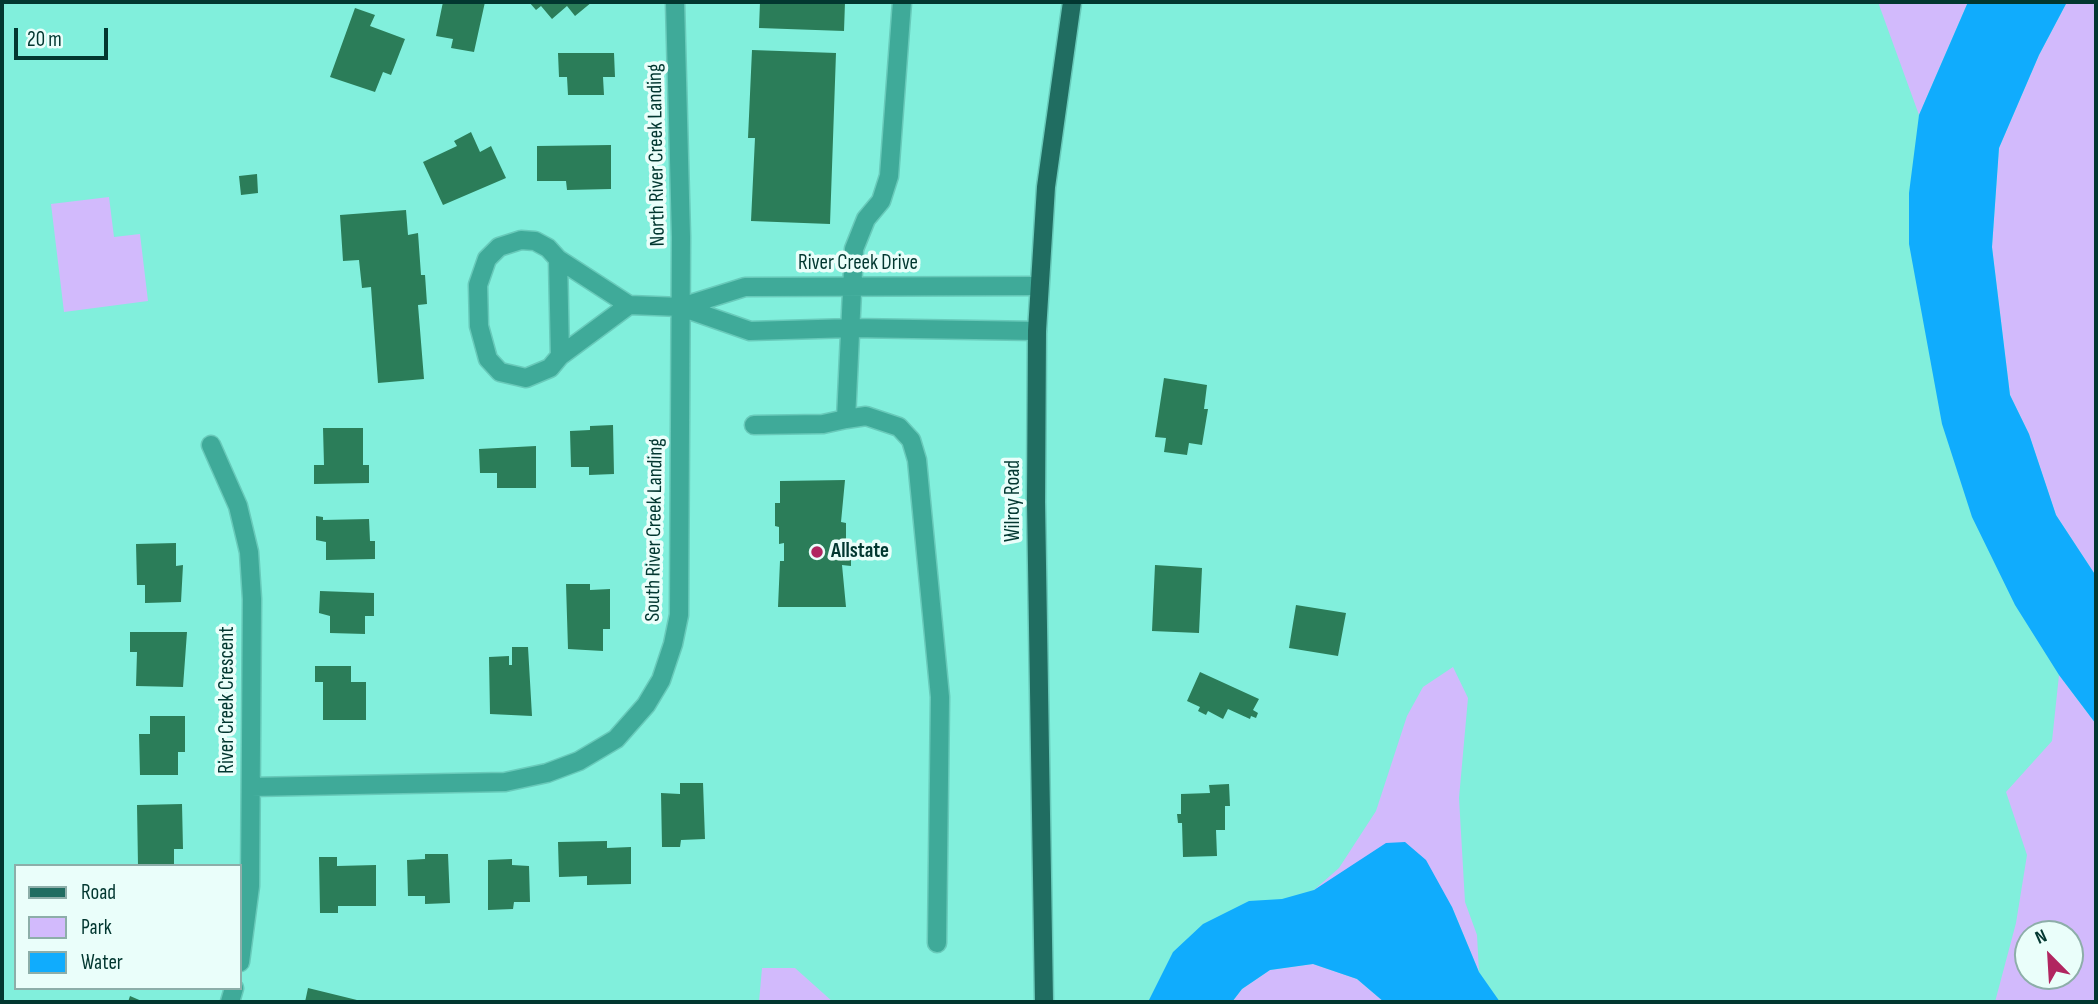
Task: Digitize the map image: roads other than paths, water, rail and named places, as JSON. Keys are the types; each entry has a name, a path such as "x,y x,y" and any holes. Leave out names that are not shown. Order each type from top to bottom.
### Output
{"main road":[{"name":"Wilroy Road","path":"1045,1002 1036,502 1037,331 1046,187 1072,2"}],"street":[{"name":"North River Creek Landing","path":"675,2 681,307"},
{"path":"846,419 854,249 866,219 881,201 888,176 902,2"},
{"path":"521,240 535,241 558,259 629,304 560,356 550,368 535,376 517,378 500,372 488,359 479,326 478,285 487,259 499,247 521,240"},
{"path":"558,259 560,356"},
{"name":"River Creek Drive","path":"681,307 745,287 1040,286"},
{"name":"River Creek Drive","path":"629,304 681,307 750,331 852,328 1037,331"},
{"name":"South River Creek Landing","path":"250,787 505,782 547,773 579,761 616,739 646,705 661,680 673,645 679,615 681,307"},
{"path":"754,425 823,424 866,416 899,427 911,440 916,460 940,697 937,943"},
{"name":"River Creek Crescent","path":"211,445 238,506 249,552 252,598 250,886 242,947"}],"water":[{"path":"1968,2 2067,2 2039,55 1999,148 1992,247 2010,395 2029,434 2056,515 2096,576 2096,724 2059,675 2015,605 1972,517 1942,424 1909,244 1909,193 1919,115"},
{"path":"1405,842 1426,860 1452,907 1479,972 1500,1002 1384,1002 1357,979 1313,964 1270,970 1242,989 1232,1002 1148,1002 1173,952 1203,924 1249,901 1282,899 1314,890 1386,843"}],"place":[{"name":"Allstate","path":"817,552"}]}
